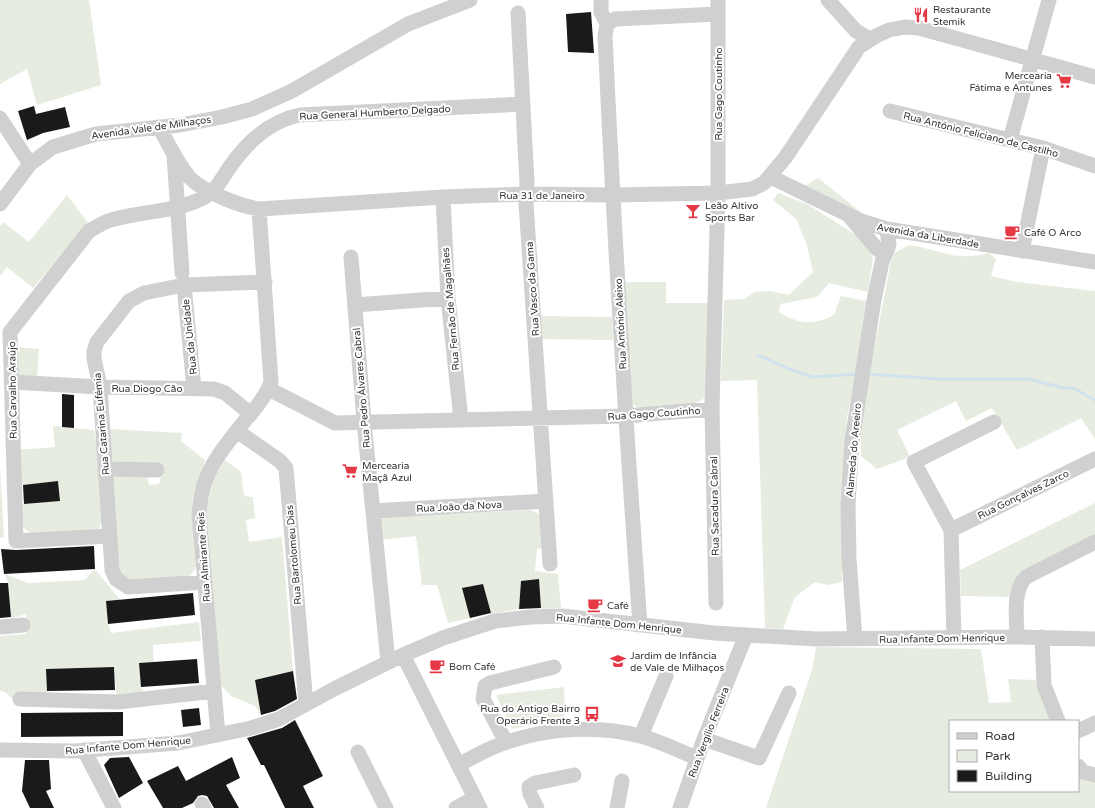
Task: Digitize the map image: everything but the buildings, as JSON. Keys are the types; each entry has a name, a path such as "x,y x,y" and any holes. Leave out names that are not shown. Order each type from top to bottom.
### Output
{"street":[{"name":"Avenida Vale de Milhaços","path":"0,204 30,164 53,147 81,138 112,131 159,127 222,117 268,103 292,91 408,24 470,0"},
{"name":"Rua António Aleixo","path":"601,0 601,12 607,24 605,36 612,195 625,416 640,625"},
{"path":"1010,140 1049,0"},
{"path":"831,3 842,27 864,44 890,30 919,28 1095,77"},
{"path":"607,24 615,19 718,7"},
{"name":"Rua Gago Coutinho","path":"269,389 328,421 335,423 625,416 712,409 718,193 718,7"},
{"name":"Rua Vasco da Gama","path":"518,13 527,194 550,564"},
{"name":"Rua 31 de Janeiro","path":"159,127 190,178 212,192 248,207 259,209 442,197 527,194 612,195 718,193 752,188 764,183 771,177 864,44"},
{"name":"Rua General Humberto Delgado","path":"212,192 233,163 256,136 271,125 286,118 300,115 523,104"},
{"name":"Rua António Feliciano de Castilho","path":"890,111 1043,148 1095,166"},
{"path":"0,118 30,164"},
{"path":"1022,251 1043,148"},
{"name":"Rua 31 de Janeiro","path":"174,153 177,208"},
{"name":"Avenida da Liberdade","path":"771,177 848,215 887,229 1095,262"},
{"name":"Rua Carvalho Araújo","path":"109,536 16,541 10,332 89,231 108,221 177,208 203,198 212,192"},
{"name":"Rua Fernão de Magalhães","path":"442,197 448,298 461,420"},
{"name":"Rua da Unidade","path":"177,208 194,388"},
{"name":"Rua Almirante Reis","path":"218,735 200,514 202,491 206,475 214,460 269,389 272,374 259,209"},
{"path":"848,215 882,255 914,234"},
{"name":"Alameda do Areeiro","path":"856,639 849,559 848,497 855,415 882,255 889,240 887,229"},
{"name":"Rua Pedro Álvares Cabral","path":"351,257 372,511 388,662"},
{"name":"Rua Catarina Eufémia","path":"205,582 128,588 116,580 112,570 100,387 94,351 103,334 136,296 183,279 265,282"},
{"path":"354,305 448,298"},
{"name":"Rua Diogo Cão","path":"11,382 100,387 194,388 220,390 251,414"},
{"name":"Rua Sacadura Cabral","path":"712,409 716,603"},
{"path":"954,638 951,530 914,462 994,422"},
{"name":"Rua Bartolomeu Dias","path":"237,431 280,461 286,468 306,704"},
{"name":"Rua Gonçalves Zarco","path":"951,530 1095,459"},
{"path":"105,469 157,470"},
{"name":"Rua João da Nova","path":"372,511 546,501"},
{"path":"1017,637 1018,594 1021,582 1026,577 1095,542"},
{"name":"Rua Infante Dom Henrique","path":"0,750 25,752 84,750 178,743 251,728 279,719 388,662 443,638 495,621 531,617 562,616 746,635 817,639 1042,637 1095,639"},
{"path":"0,627 23,625"},
{"name":"Rua Vergílio Ferreira","path":"680,808 704,739 746,635"},
{"path":"1042,637 1044,685 1058,720"},
{"path":"403,655 477,803 456,808"},
{"path":"506,742 483,699 485,686 490,683 554,667"},
{"path":"641,736 666,676"},
{"path":"20,698 111,702 214,691"},
{"path":"704,739 758,758 789,693"},
{"path":"1079,731 1095,723"},
{"path":"458,765 506,742 544,733 568,730 603,731 641,736 697,758"},
{"path":"84,750 114,808"},
{"path":"358,752 386,808"},
{"path":"1079,767 1083,772 1095,775"},
{"path":"537,808 530,794 529,787 534,783 574,775"},
{"path":"617,808 622,781"}],"green space":[{"path":"0,0 89,0 101,85 37,105 27,69 0,84"},
{"path":"818,178 862,213 803,187"},
{"path":"778,193 807,204 864,240 873,258 868,292 829,283 817,297 780,304 779,312 786,316 799,321 812,322 826,319 834,315 841,296 866,301 855,378 847,417 842,532 842,582 828,585 815,582 795,597 783,629 765,628 757,380 721,381 724,300 744,299 755,292 770,291 789,295 813,272 807,245 796,219 773,200"},
{"path":"67,195 88,223 33,288 7,267 0,276 0,226 3,222 29,242"},
{"path":"909,245 957,256 989,253 996,259 991,276 1017,282 1095,291 1095,439 1081,418 1017,450 992,408 966,421 956,401 897,430 910,457 877,469 861,456 861,417 891,261 894,253"},
{"path":"623,282 666,282 666,303 711,303 709,394 702,400 693,404 675,408 636,407 631,402"},
{"path":"537,316 612,317 613,340 539,339"},
{"path":"17,347 39,349 37,380 17,380"},
{"path":"53,426 94,430 97,447 102,521 99,529 93,532 31,534 22,526 21,504 60,501 59,482 20,485 17,450 55,447"},
{"path":"108,429 182,433 181,441 205,460 192,500 196,567 191,575 185,578 133,583 119,575 110,477 145,474 149,485 159,484 163,467 109,462"},
{"path":"225,460 241,472 244,496 253,497 255,518 246,520 249,542 282,537 293,671 255,680 261,715 255,706 231,696 220,684 206,510 214,477"},
{"path":"0,467 4,537 0,538"},
{"path":"1095,503 1095,537 1021,576 1012,597 961,596 960,570"},
{"path":"531,510 540,516 544,526 544,548 537,549 535,571 558,574 561,608 541,609 539,580 521,581 519,609 491,614 483,584 462,588 470,618 448,623 437,585 422,585 416,536 380,540 379,517"},
{"path":"95,569 120,600 106,602 108,624 111,633 199,622 201,641 153,645 154,662 139,663 141,687 145,696 117,697 114,667 47,669 47,693 17,703 5,692 0,691 0,636 26,634 26,614 11,619 8,583 5,574 28,583 85,580"},
{"path":"816,647 981,649 989,703 1011,702 1008,679 1035,680 1052,720 949,720 949,792 1079,792 1079,775 1095,781 1095,808 766,808 812,670"},
{"path":"564,687 565,718 512,729 496,695"}],"waterway":[{"path":"758,355 792,370 813,377 858,374"},
{"path":"868,374 939,379 1029,379 1063,388 1073,388 1095,400"}],"place":[{"name":"Restaurante Stemik","path":"921,15"},
{"name":"Mercearia Fátima e Antunes","path":"1064,81"},
{"name":"Leão Altivo Sports Bar","path":"693,211"},
{"name":"Café O Arco","path":"1012,232"},
{"name":"Mercearia Maçã Azul","path":"350,471"},
{"name":"Café","path":"595,605"},
{"name":"Jardim de Infância de Vale de Milhaços","path":"618,661"},
{"name":"Bom Café","path":"437,666"},
{"name":"Rua do Antigo Bairro Operário Frente 3","path":"592,714"}]}
